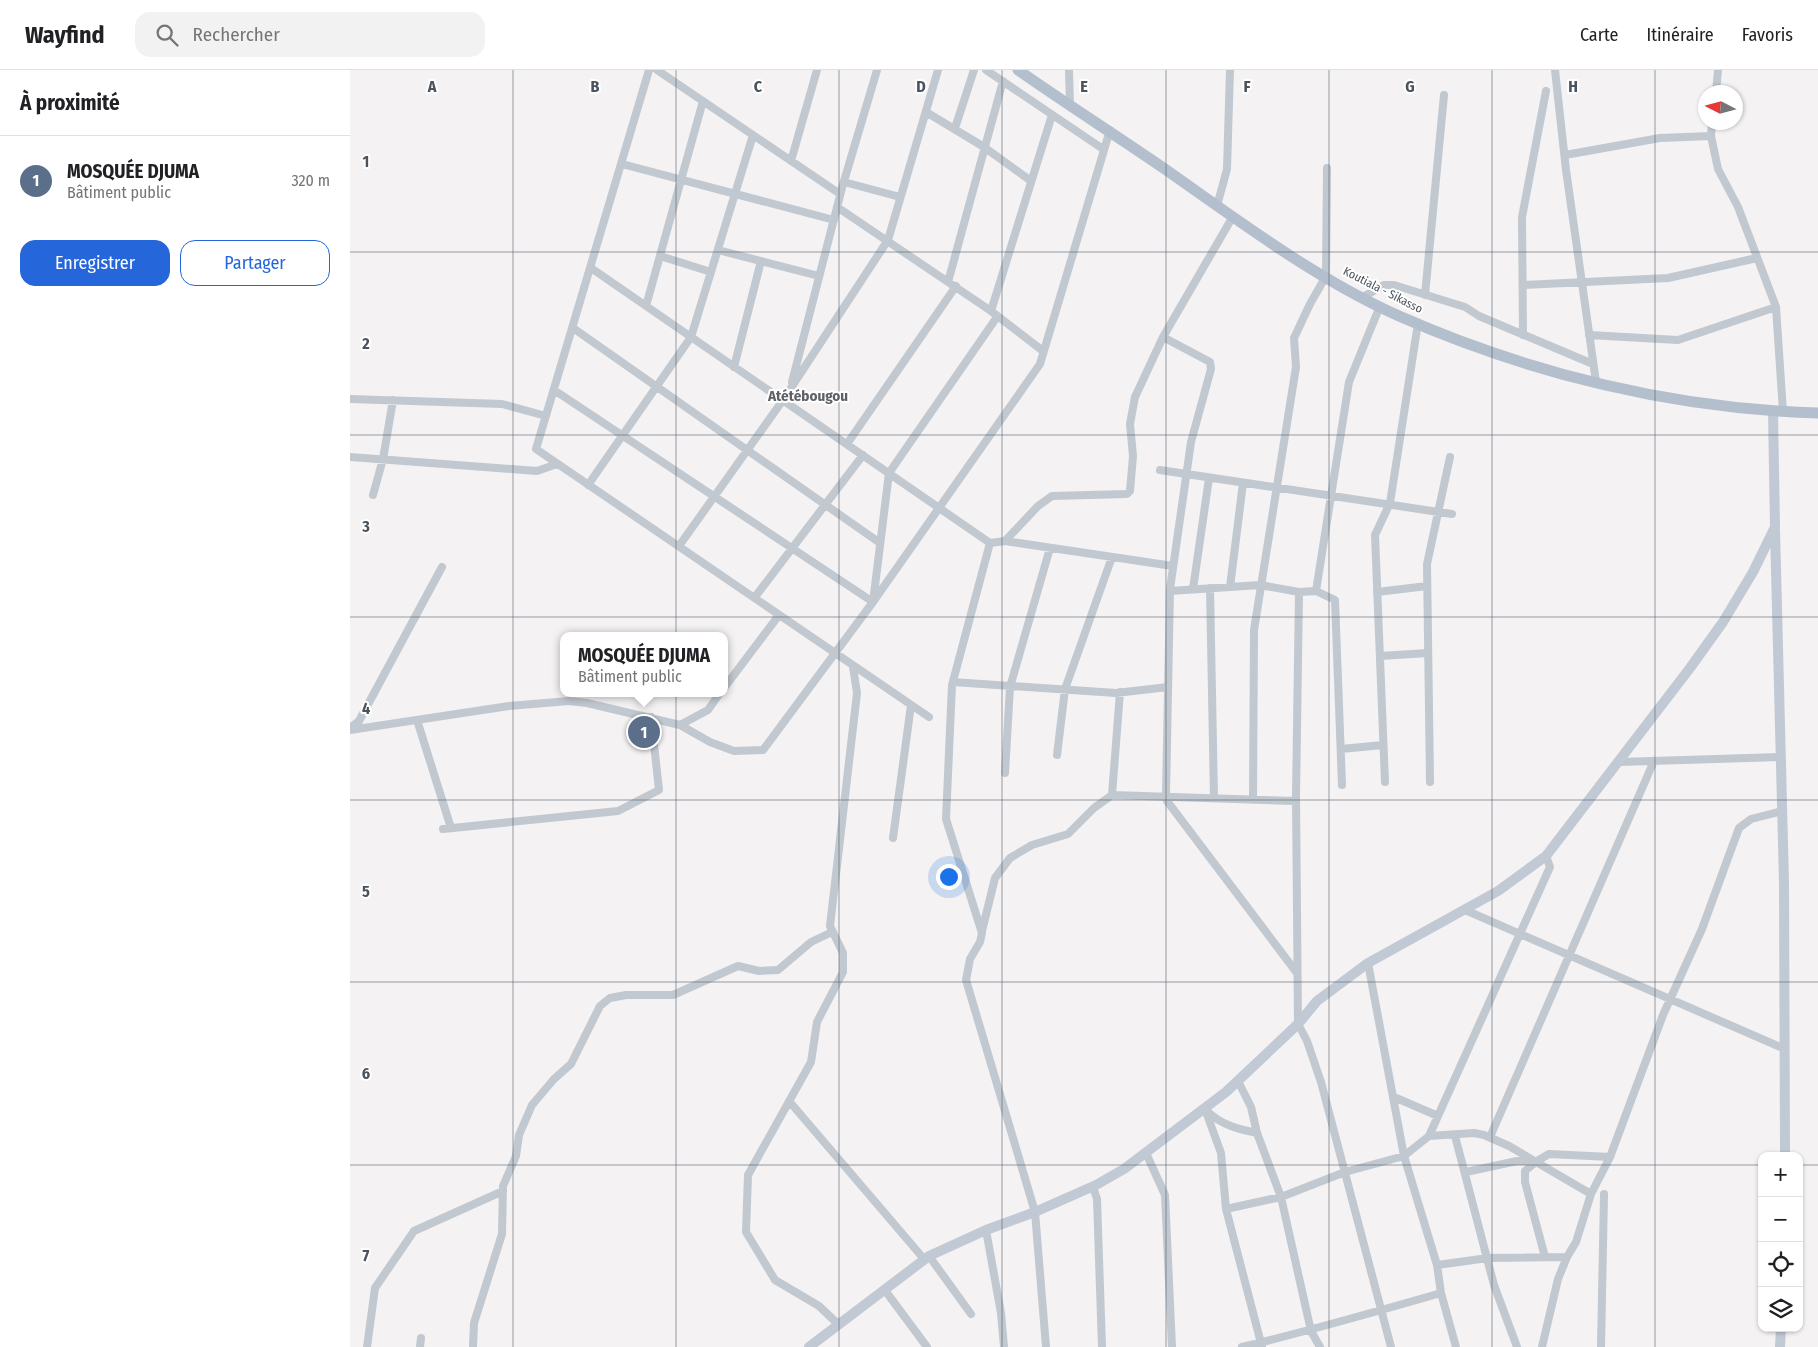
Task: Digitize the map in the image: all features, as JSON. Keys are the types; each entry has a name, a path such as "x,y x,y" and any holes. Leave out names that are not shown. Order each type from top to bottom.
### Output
{"main road":[{"name":"Koutiala - Sikasso","path":"1018,70 1070,106 1110,130 1232,218 1326,276 1380,306 1418,323 1529,365 1596,382 1698,403 1778,412 1818,413"}],"street":[{"path":"650,70 536,450 929,717"},
{"path":"657,70 840,194"},
{"path":"791,161 817,70"},
{"path":"790,389 840,194 877,70"},
{"path":"679,546 783,400 888,240 938,70"},
{"path":"955,128 974,70"},
{"path":"986,70 1103,150"},
{"path":"1069,70 1070,106"},
{"path":"1217,206 1227,170 1230,70"},
{"path":"1555,70 1564,155 1596,382"},
{"path":"1717,85 1718,70"},
{"path":"948,282 1003,81"},
{"path":"1523,335 1522,217 1546,91"},
{"path":"1425,295 1444,95"},
{"path":"646,306 703,101"},
{"path":"926,112 984,147 1031,181"},
{"path":"873,602 889,473 994,314 1031,181 1052,115"},
{"path":"350,729 509,706 569,701 651,717 680,725 710,742 734,751 763,750 873,602 1040,364 1110,130"},
{"path":"1711,130 1718,169 1738,208 1776,307 1778,412 1775,527 1782,812 1785,1152"},
{"path":"588,484 690,337 754,136"},
{"path":"1564,155 1660,138 1711,136"},
{"path":"622,164 834,220"},
{"path":"1253,800 1254,630 1296,366 1294,338 1326,276 1327,168"},
{"path":"844,182 900,197"},
{"path":"837,206 956,286 1043,351"},
{"path":"1005,542 1038,506 1052,496 1127,494 1130,491 1133,456 1130,424 1135,397 1163,337 1232,218"},
{"path":"718,250 819,276"},
{"path":"660,256 711,272"},
{"path":"1523,285 1668,278 1757,258"},
{"path":"734,367 761,261"},
{"path":"591,268 990,543 1005,542 1173,566"},
{"path":"1364,297 1384,286 1394,285 1465,307 1478,316 1593,364"},
{"path":"847,444 956,286"},
{"path":"1316,592 1349,382 1380,306"},
{"path":"1589,335 1678,340 1776,307"},
{"path":"1385,782 1375,535 1389,505 1418,323"},
{"path":"573,328 880,543"},
{"path":"1163,337 1210,362 1211,369 1191,442 1170,591 1166,797 1167,801 1297,973"},
{"path":"554,390 713,498 873,602"},
{"path":"350,398 502,404 546,416"},
{"path":"373,495 383,459 393,400"},
{"path":"754,597 863,455"},
{"path":"350,457 537,470 557,464"},
{"path":"1430,782 1426,564 1450,457"},
{"path":"1160,470 1452,514"},
{"path":"1193,590 1209,478"},
{"path":"1230,587 1243,483"},
{"path":"809,1347 926,1258 986,1230 1035,1212 1093,1187 1124,1170 1205,1109 1238,1081 1298,1024 1317,1001 1368,962 1498,891 1546,856 1619,762 1723,622 1753,572 1775,527"},
{"path":"982,933 946,819 953,682 990,543"},
{"path":"1005,773 1010,686 1050,548"},
{"path":"1056,755 1065,689 1112,557"},
{"path":"350,729 359,721 442,567"},
{"path":"1170,591 1260,585 1298,592 1316,592 1335,600 1342,785"},
{"path":"1377,592 1427,586"},
{"path":"1210,588 1214,798"},
{"path":"1298,592 1296,801 1298,1024 1307,1041 1321,1082 1391,1347"},
{"path":"728,683 779,615"},
{"path":"1380,656 1428,653"},
{"path":"839,1325 819,1306 775,1280 746,1232 748,1175 811,1062 817,1022 842,972 843,953 830,926 857,693 853,667"},
{"path":"953,682 1120,692 1168,687"},
{"path":"1112,795 1120,692"},
{"path":"680,725 708,710 717,697"},
{"path":"893,838 911,705"},
{"path":"417,720 447,828 618,811 659,790 651,717"},
{"path":"1341,749 1383,745"},
{"path":"1619,762 1780,757"},
{"path":"1490,1137 1654,761"},
{"path":"1046,1347 1035,1212 966,980 970,958 980,942 995,878 1010,858 1032,845 1068,834 1094,808 1112,795 1296,801"},
{"path":"1542,1347 1553,1297 1567,1257 1576,1242 1590,1194 1610,1157 1670,1000 1702,929 1739,828 1751,819 1782,812"},
{"path":"1226,1209 1281,1197 1345,1172 1404,1156 1429,1136 1550,867 1546,856"},
{"path":"1465,910 1785,1049"},
{"path":"473,1347 474,1323 502,1234 503,1191 516,1156 519,1135 532,1105 554,1079 571,1064 600,1006 610,998 673,995 738,966 759,971 778,970 811,942 832,932"},
{"path":"1368,962 1404,1156 1437,1265 1441,1292 1456,1347"},
{"path":"1238,1081 1251,1107 1257,1133 1281,1197 1311,1331 1320,1347"},
{"path":"1394,1097 1438,1116"},
{"path":"789,1101 926,1258 971,1314"},
{"path":"1205,1109 1216,1120 1257,1133"},
{"path":"1205,1109 1221,1153 1226,1209 1261,1345"},
{"path":"1429,1136 1455,1136 1474,1133 1490,1137 1537,1161 1590,1194"},
{"path":"1455,1136 1466,1172 1494,1285 1517,1347"},
{"path":"1146,1153 1165,1195 1172,1347"},
{"path":"1545,1257 1525,1182 1525,1171 1549,1154 1610,1157"},
{"path":"1466,1172 1517,1161 1537,1161"},
{"path":"1093,1187 1097,1199 1102,1347"},
{"path":"368,1347 375,1288 414,1231 503,1191"},
{"path":"1601,1347 1604,1194"},
{"path":"986,1230 1001,1312 1004,1347"},
{"path":"1437,1265 1488,1258 1567,1257"},
{"path":"884,1289 927,1347"},
{"path":"1242,1347 1261,1345 1441,1292"},
{"path":"1780,1347 1781,1332"},
{"path":"420,1347 421,1338"}],"place":[{"name":"MOSQUÉE DJUMA","path":"644,732"}],"district":[{"name":"Atétébougou","path":"808,396"}]}
